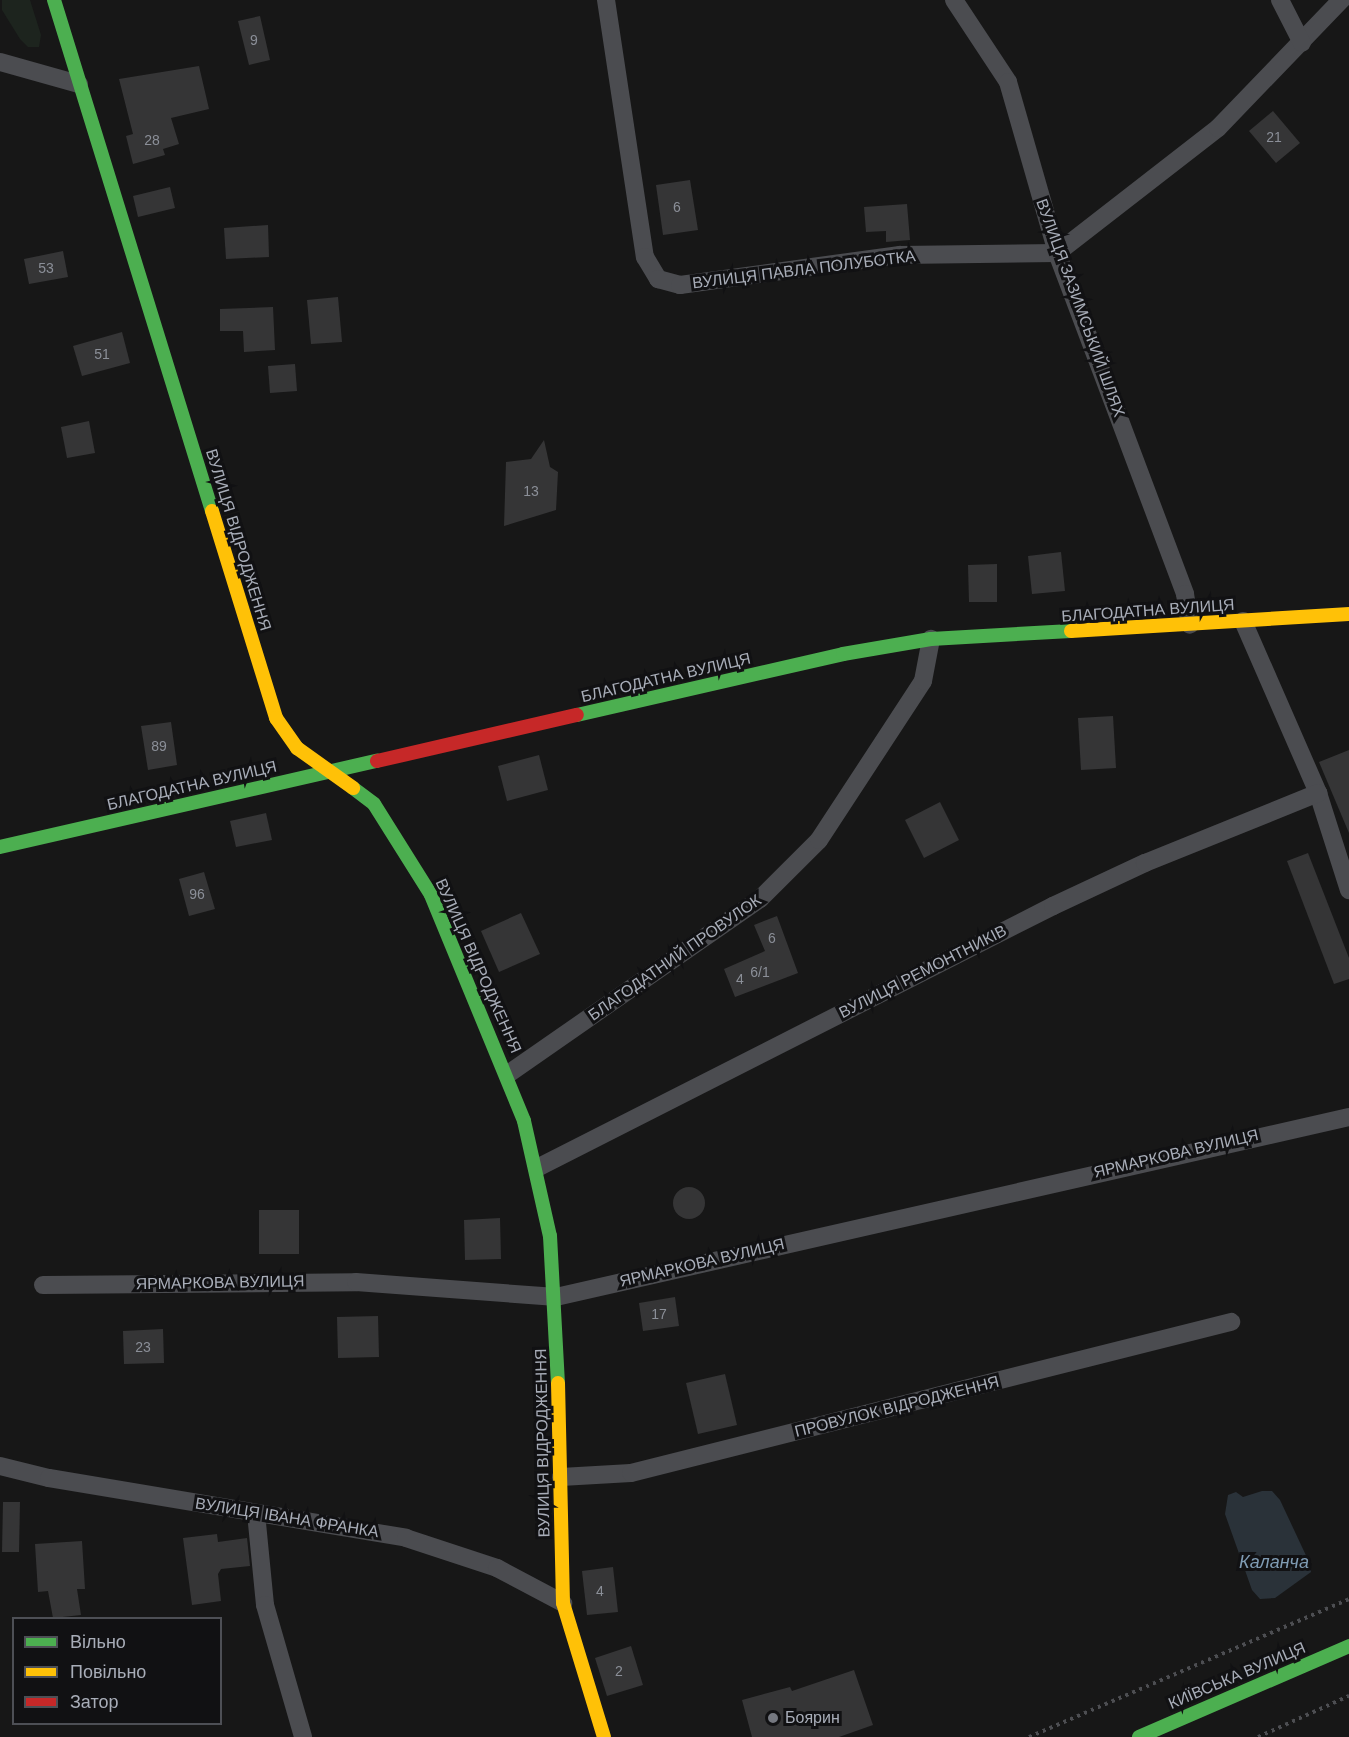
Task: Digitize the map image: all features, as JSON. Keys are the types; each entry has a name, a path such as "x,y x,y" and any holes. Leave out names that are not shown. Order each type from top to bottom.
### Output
{"street":[{"name":"ВУЛИЦЯ ВІДРОДЖЕННЯ","path":"54,0 276,718 297,748 374,804 406,852 431,895 508,1074 537,1168 556,1297 563,1603 580,1673 604,1737"},
{"name":"ВУЛИЦЯ ПАВЛА ПОЛУБОТКА","path":"606,0 645,257 658,279 680,285 900,255 1057,253"},
{"name":"ВУЛИЦЯ ЗАЗИМСЬКИЙ ШЛЯХ","path":"954,0 1008,82 1057,253 1185,594 1190,625"},
{"path":"1280,0 1302,43"},
{"path":"1057,253 1218,128 1341,0"},
{"path":"0,63 79,84"},
{"name":"БЛАГОДАТНА ВУЛИЦЯ","path":"0,847 843,654 931,639 1349,614"},
{"path":"1244,621 1318,793 1349,890"},
{"name":"БЛАГОДАТНИЙ ПРОВУЛОК","path":"508,1074 760,899 819,840 923,681 931,639"},
{"name":"ВУЛИЦЯ РЕМОНТНИКІВ","path":"537,1168 1053,906 1145,863 1318,793"},
{"name":"ЯРМАРКОВА ВУЛИЦЯ","path":"43,1285 356,1282 556,1297 1349,1117"},
{"name":"ПРОВУЛОК ВІДРОДЖЕННЯ","path":"561,1478 631,1473 1231,1322"},
{"name":"ВУЛИЦЯ ІВАНА ФРАНКА","path":"0,1466 406,1538 497,1568 563,1603"},
{"path":"256,1513 265,1605 303,1737"},
{"name":"КИЇВСЬКА ВУЛИЦЯ","path":"1139,1737 1349,1646"}],"path":[{"path":"1029,1737 1349,1599"},
{"path":"1258,1737 1349,1696"}],"shaded area":[{"path":"2,0 30,0 41,35 39,47 28,47 20,39 2,10"}],"water":[{"name":"Каланча","path":"1262,1491 1272,1491 1280,1500 1310,1564 1311,1572 1275,1598 1260,1599 1252,1590 1225,1514 1228,1495 1236,1492 1243,1497"}],"building":[{"path":"260,16 270,60 249,65 238,21"},
{"path":"199,66 209,109 171,118 179,144 163,149 165,155 133,164 126,136 133,134 119,79"},
{"path":"1273,111 1300,143 1276,163 1249,131"},
{"path":"690,180 698,230 663,235 656,185"},
{"path":"170,187 175,208 138,217 133,196"},
{"path":"907,204 910,240 886,242 886,231 866,232 864,207"},
{"path":"268,225 269,257 226,259 224,228"},
{"path":"63,251 68,277 29,284 24,259"},
{"path":"338,297 342,342 311,344 307,300"},
{"path":"273,307 275,350 244,352 243,331 220,331 220,309"},
{"path":"122,332 130,363 82,376 73,346"},
{"path":"295,364 297,391 270,393 268,366"},
{"path":"89,421 95,453 67,458 61,427"},
{"path":"544,440 550,467 558,472 556,510 504,526 506,462 531,459"},
{"path":"1061,552 1065,591 1032,594 1028,556"},
{"path":"997,564 997,602 969,602 968,565"},
{"path":"1113,716 1116,768 1081,770 1078,718"},
{"path":"171,722 177,765 148,770 141,726"},
{"path":"1349,750 1349,833 1319,762"},
{"path":"539,755 548,790 507,801 498,766"},
{"path":"940,802 959,840 924,858 905,820"},
{"path":"266,813 272,840 236,847 230,821"},
{"path":"1308,853 1349,958 1349,979 1334,984 1287,861"},
{"path":"204,872 215,909 189,916 179,879"},
{"path":"521,913 540,954 499,972 481,931"},
{"path":"777,916 798,973 735,997 724,969 765,951 754,925"},
{"path":"689,1187 700,1192 705,1203 700,1214 689,1219 678,1214 673,1203 678,1192"},
{"path":"259,1210 299,1210 299,1254 259,1254"},
{"path":"500,1218 501,1259 465,1260 464,1220"},
{"path":"675,1297 679,1326 643,1331 639,1303"},
{"path":"378,1316 379,1357 338,1358 337,1317"},
{"path":"163,1329 164,1363 124,1364 123,1331"},
{"path":"725,1374 737,1425 698,1434 686,1383"},
{"path":"3,1502 20,1502 19,1552 2,1552"},
{"path":"217,1534 218,1542 247,1538 250,1566 221,1569 218,1574 221,1601 192,1605 183,1538"},
{"path":"82,1541 85,1589 77,1589 81,1615 53,1617 48,1591 38,1592 35,1544"},
{"path":"613,1567 618,1612 587,1615 582,1571"},
{"path":"631,1646 643,1685 607,1696 595,1658"},
{"path":"854,1670 873,1725 839,1737 752,1737 742,1700 790,1687 792,1691"}],"traffic: fast":[{"path":"54,0 212,511"},
{"path":"577,715 843,654 931,639 1071,631"},
{"path":"0,847 377,761"},
{"path":"353,788 374,804 431,895 524,1121 550,1236 558,1383"},
{"path":"1139,1737 1349,1646"}],"traffic: slow":[{"path":"212,511 276,718 297,748 353,788"},
{"path":"1071,631 1349,614"},
{"path":"558,1383 563,1603 604,1737"}],"traffic: jam":[{"path":"377,761 577,715"}],"place":[{"name":"Боярин","path":"773,1718"}]}
